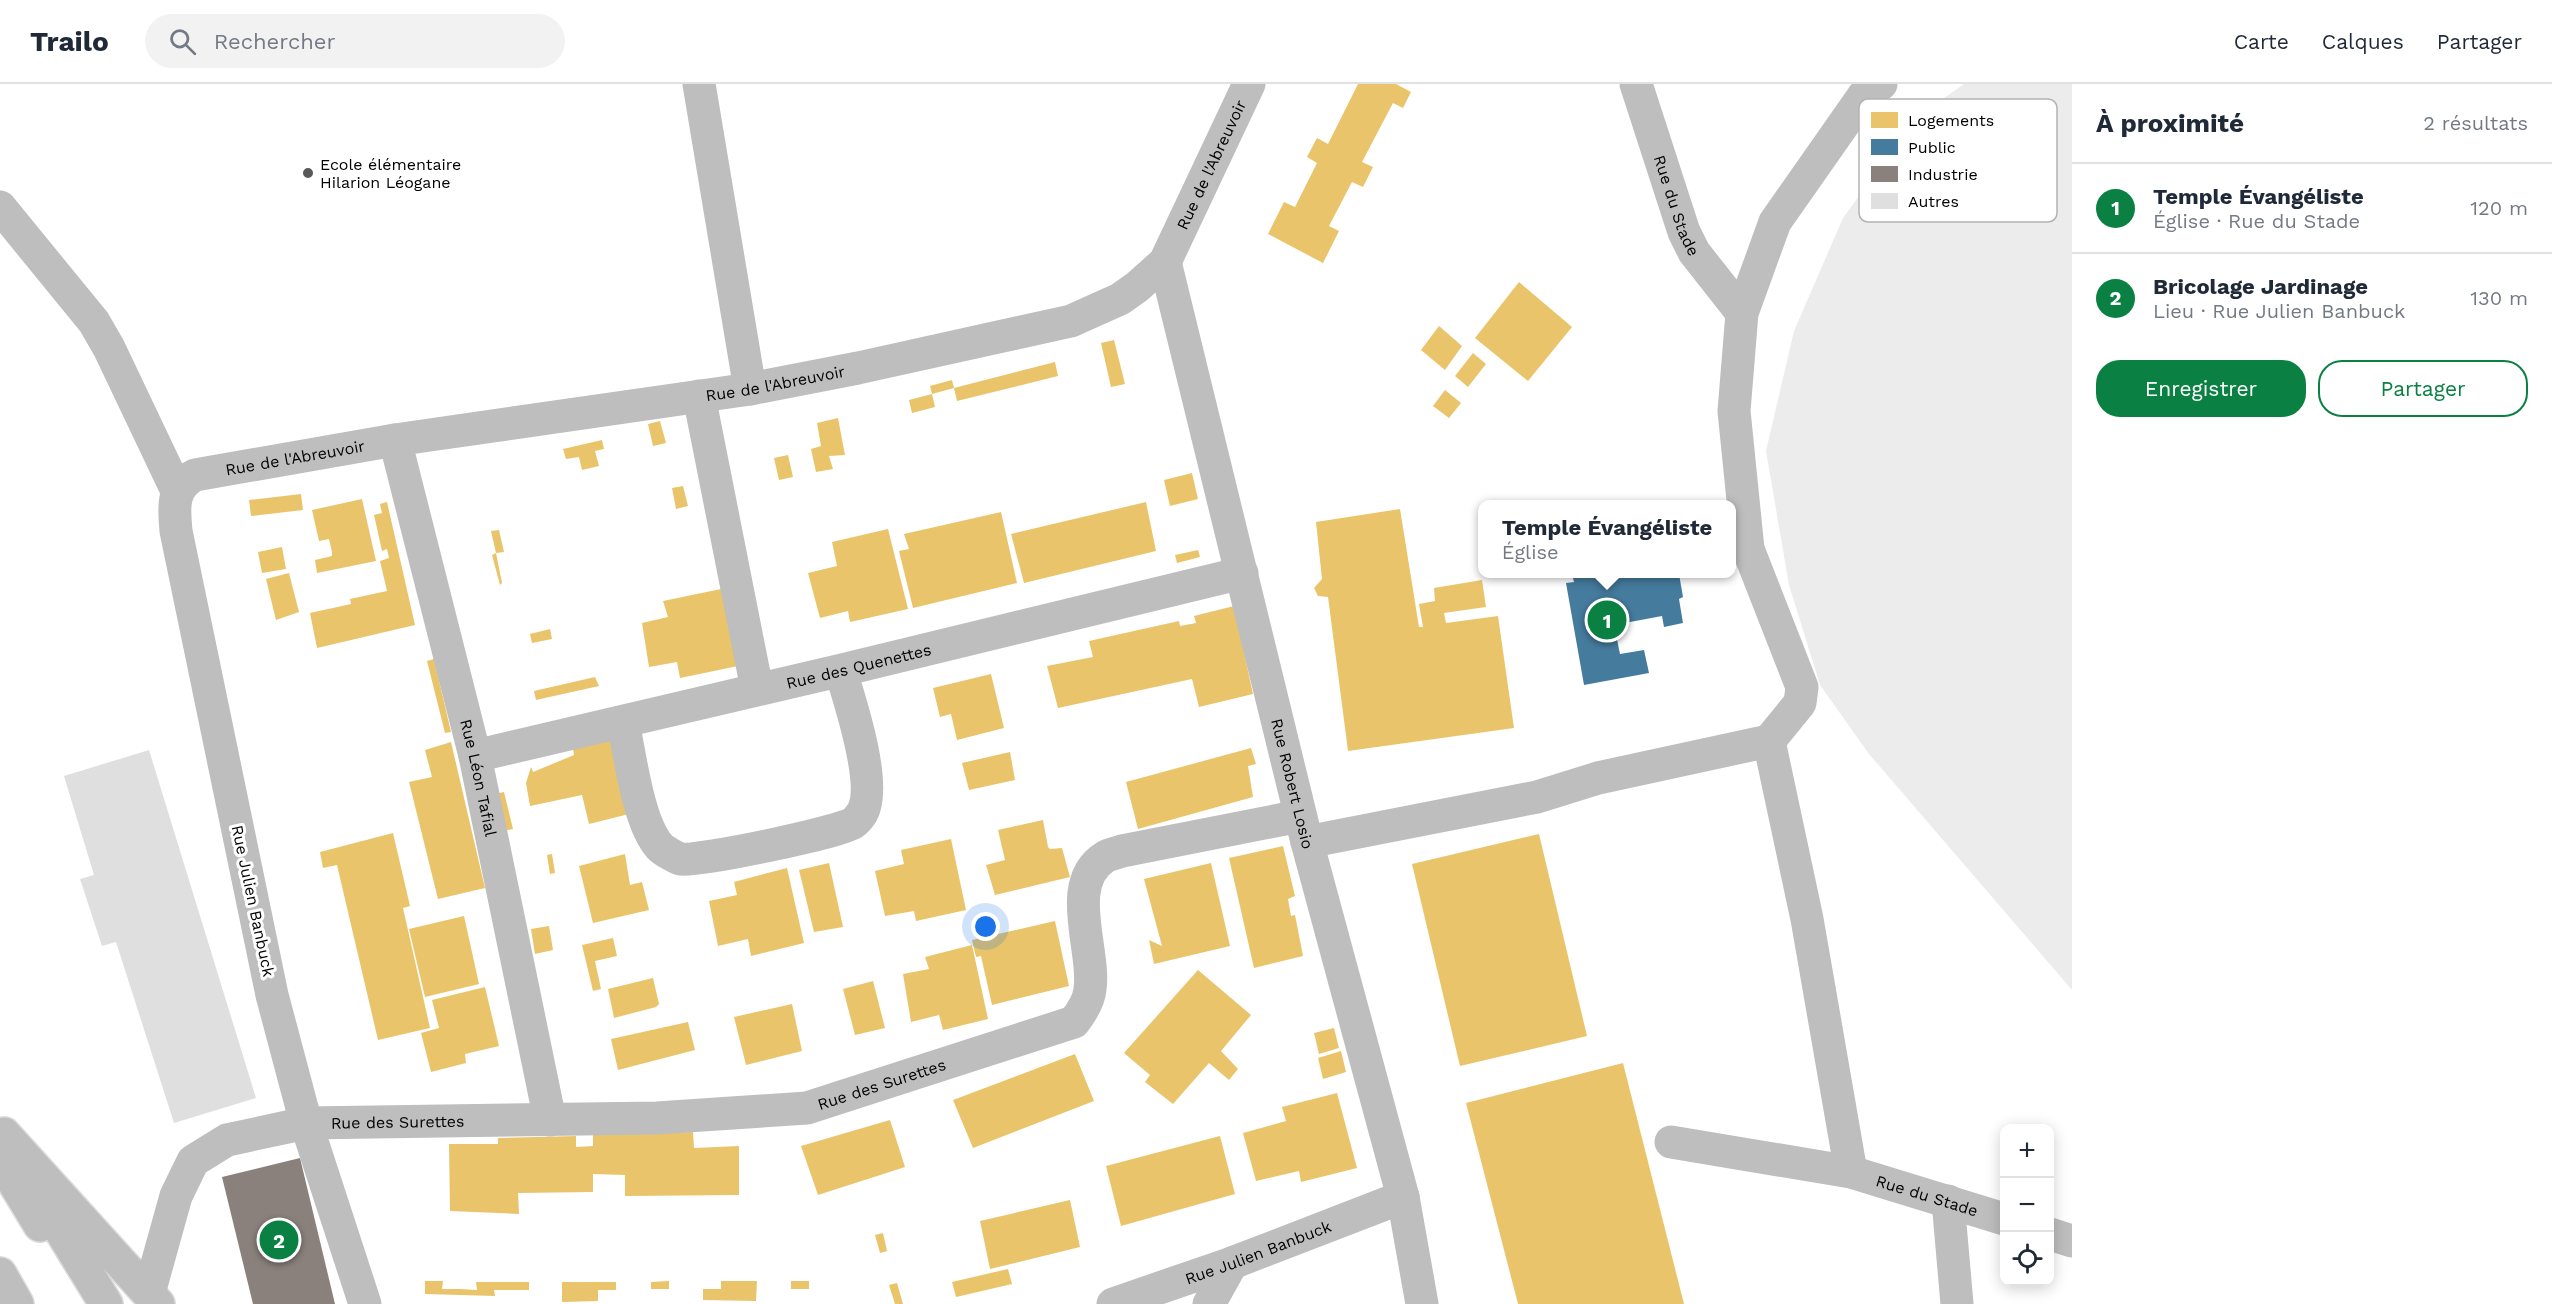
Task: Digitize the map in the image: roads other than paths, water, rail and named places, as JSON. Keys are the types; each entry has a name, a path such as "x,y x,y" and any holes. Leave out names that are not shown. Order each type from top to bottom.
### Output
{"main road":[{"path":"699,84 750,389"},
{"name":"Rue de l'Abreuvoir","path":"177,491 185,481 195,475 395,440 750,389 858,368 1071,321 1120,299 1165,262 1249,84"},
{"name":"Rue du Stade","path":"1636,84 1684,232 1694,252 1742,313"},
{"path":"1861,99 1881,84"},
{"path":"1851,1172 1807,919 1769,741 1800,703 1802,687 1748,549 1734,411 1742,313 1775,222 1859,102"},
{"path":"0,207 94,322 109,348 177,491"},
{"name":"Rue Robert Losio","path":"1165,262 1303,829 1403,1197 1422,1304"},
{"path":"699,396 757,688"},
{"name":"Rue Léon Tafial","path":"395,440 476,756 550,1120"},
{"name":"Rue Julien Banbuck","path":"177,491 174,503 176,531 272,995 306,1123 365,1304"},
{"name":"Rue des Quenettes","path":"476,756 757,688 841,672 1242,573"},
{"path":"623,722 645,820 661,847 679,859 711,857 804,837 853,823 863,812 867,791 858,725 841,672"},
{"name":"Rue des Surettes","path":"153,1299 176,1196 193,1161 227,1140 306,1123 657,1118 807,1108 1074,1022 1082,1012 1090,992 1091,977 1083,910 1085,889 1091,872 1104,858 1122,851 1303,829 1537,796 1598,778 1769,741"},
{"path":"1,1141 153,1299"},
{"path":"1,1141 87,1304"},
{"path":"1,1141 106,1304"},
{"name":"Rue du Stade","path":"1671,1142 1851,1172 2000,1218"},
{"name":"Rue Julien Banbuck","path":"1113,1304 1232,1263 1403,1197"},
{"path":"1948,1201 1957,1304"},
{"path":"2054,1236 2072,1241"},
{"path":"1183,1304 1232,1263"},
{"path":"1209,1304 1232,1263"},
{"path":"0,1274 17,1304"}],"place":[{"name":"Ecole élémentaire Hilarion Léogane","path":"308,173"},
{"name":"Temple Évangéliste","path":"1607,620"},
{"name":"Bricolage Jardinage","path":"279,1240"}]}
